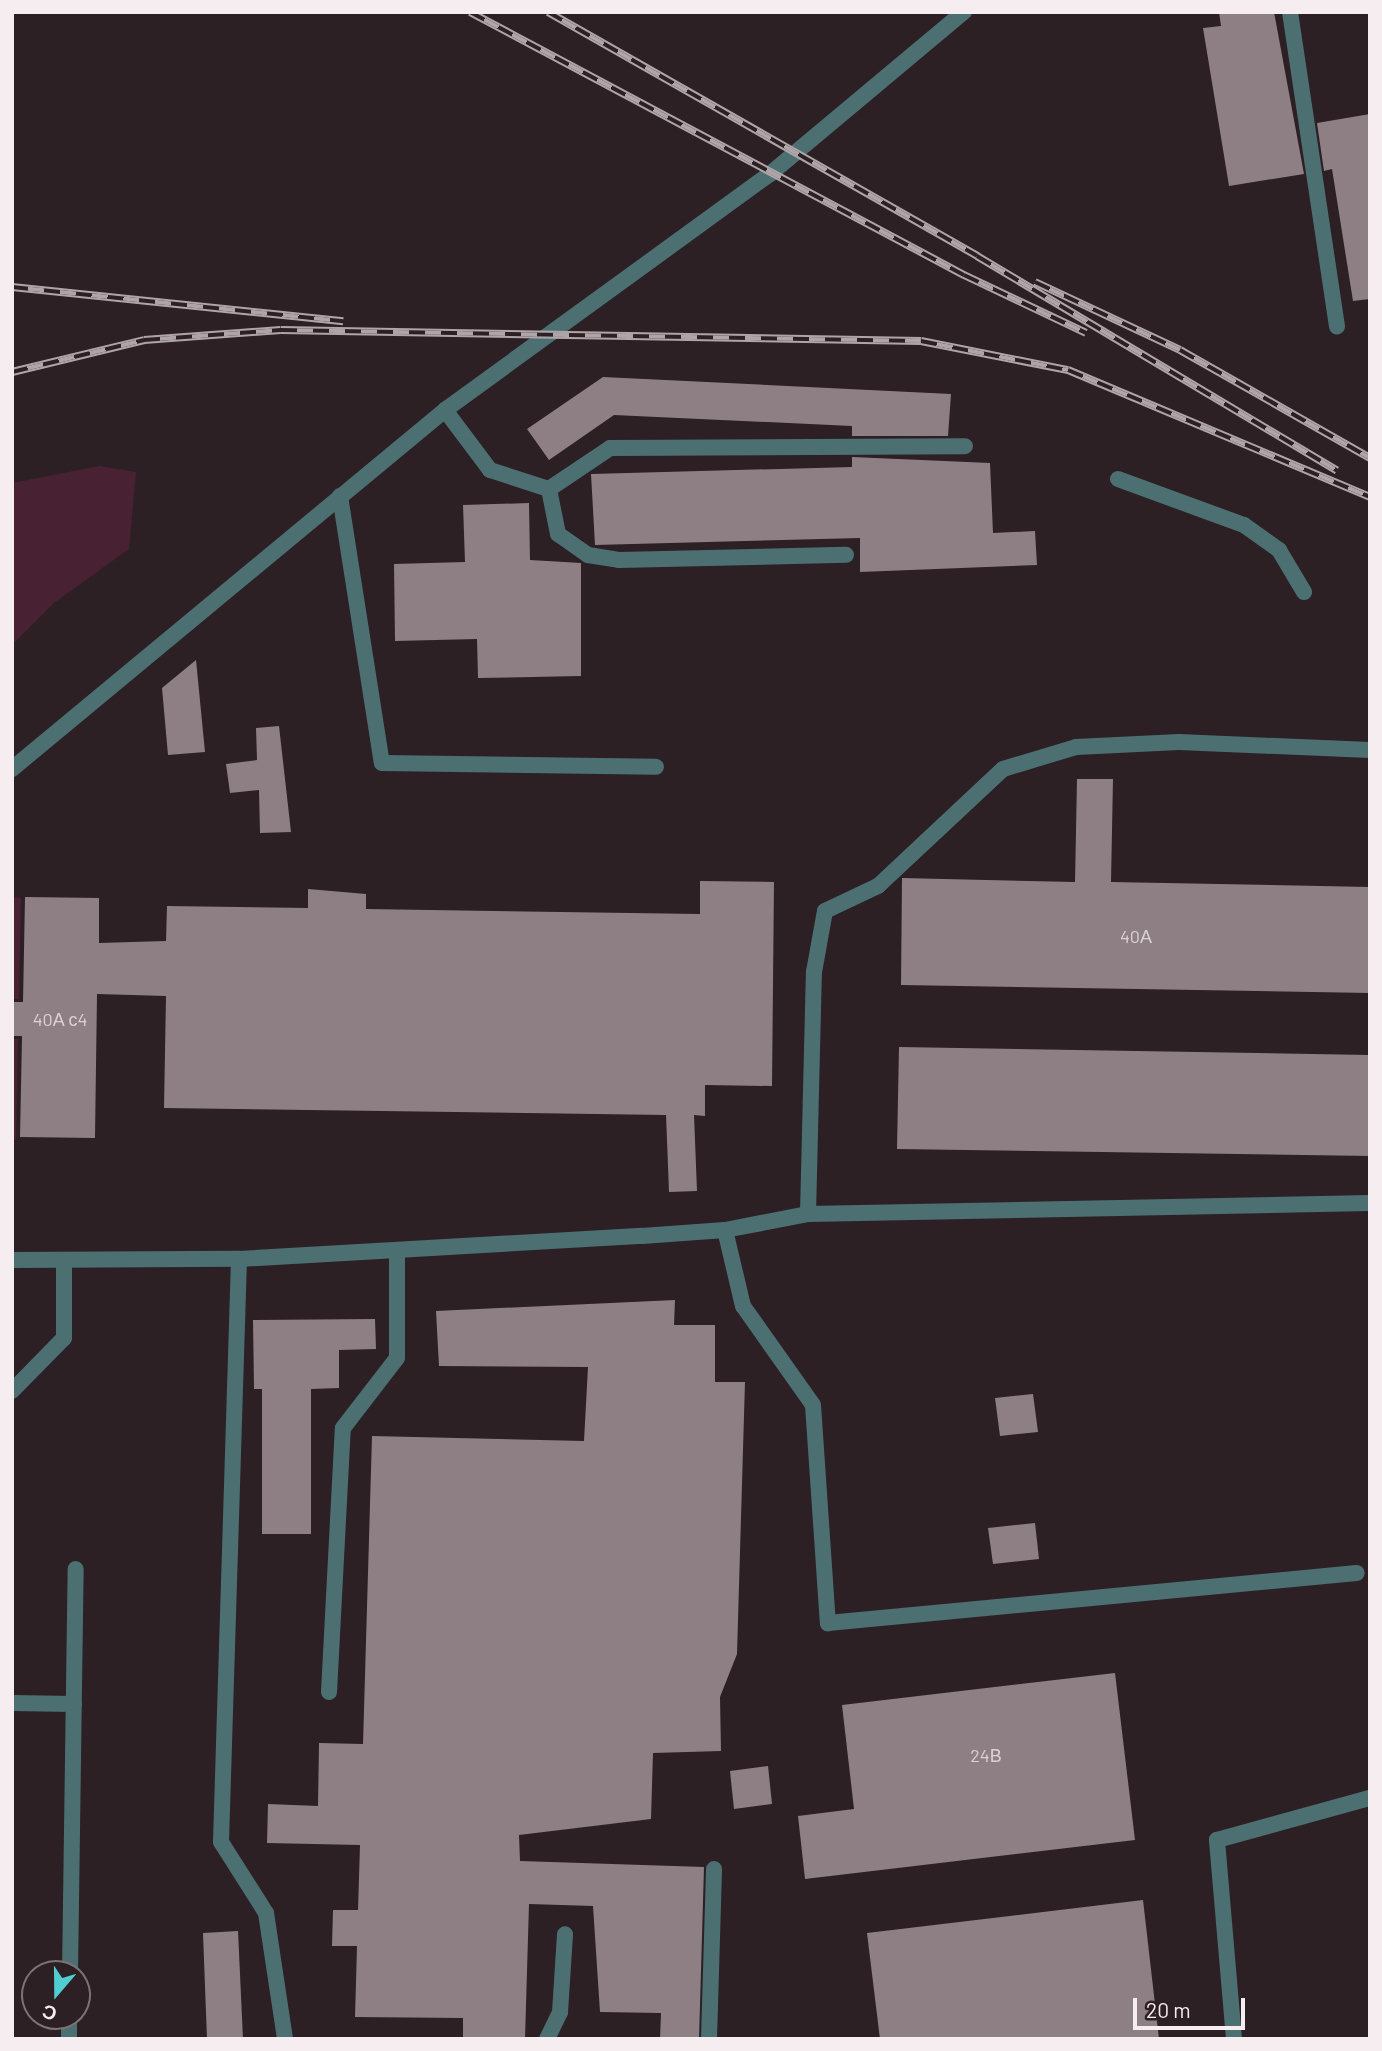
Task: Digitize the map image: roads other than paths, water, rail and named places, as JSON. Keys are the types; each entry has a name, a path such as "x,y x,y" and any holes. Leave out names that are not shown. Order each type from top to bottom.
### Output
{"lane":[{"path":"12,769 445,410 770,174 964,12"},
{"path":"1290,12 1337,327"},
{"path":"445,410 490,470 549,489"},
{"path":"549,489 610,448 965,446"},
{"path":"1118,479 1244,525 1279,550 1304,592"},
{"path":"549,489 558,534 587,555 619,560 846,555"},
{"path":"340,496 382,763 656,767"},
{"path":"808,1214 814,972 825,911 877,886 1003,769 1076,747 1179,742 1370,750"},
{"path":"12,1260 239,1259 397,1250 725,1230 808,1214 1370,1203"},
{"path":"725,1230 743,1306 813,1405 828,1623 1357,1573"},
{"path":"329,1692 343,1428 397,1358 397,1250"},
{"path":"239,1259 221,1842 266,1913 285,2039"},
{"path":"12,1391 64,1338 64,1260"},
{"path":"70,1960 76,1569"},
{"path":"12,1703 74,1704"},
{"path":"1234,2039 1217,1840 1370,1798"},
{"path":"709,2039 714,1870"},
{"path":"547,2039 560,2012 565,1934"}],"railway":[{"path":"470,12 964,275 1086,333"},
{"path":"548,12 977,256 1337,471"},
{"path":"1035,282 1180,350 1370,458"},
{"path":"12,287 343,321"},
{"path":"12,372 144,340 281,330 921,341 1068,370 1370,497"}]}
